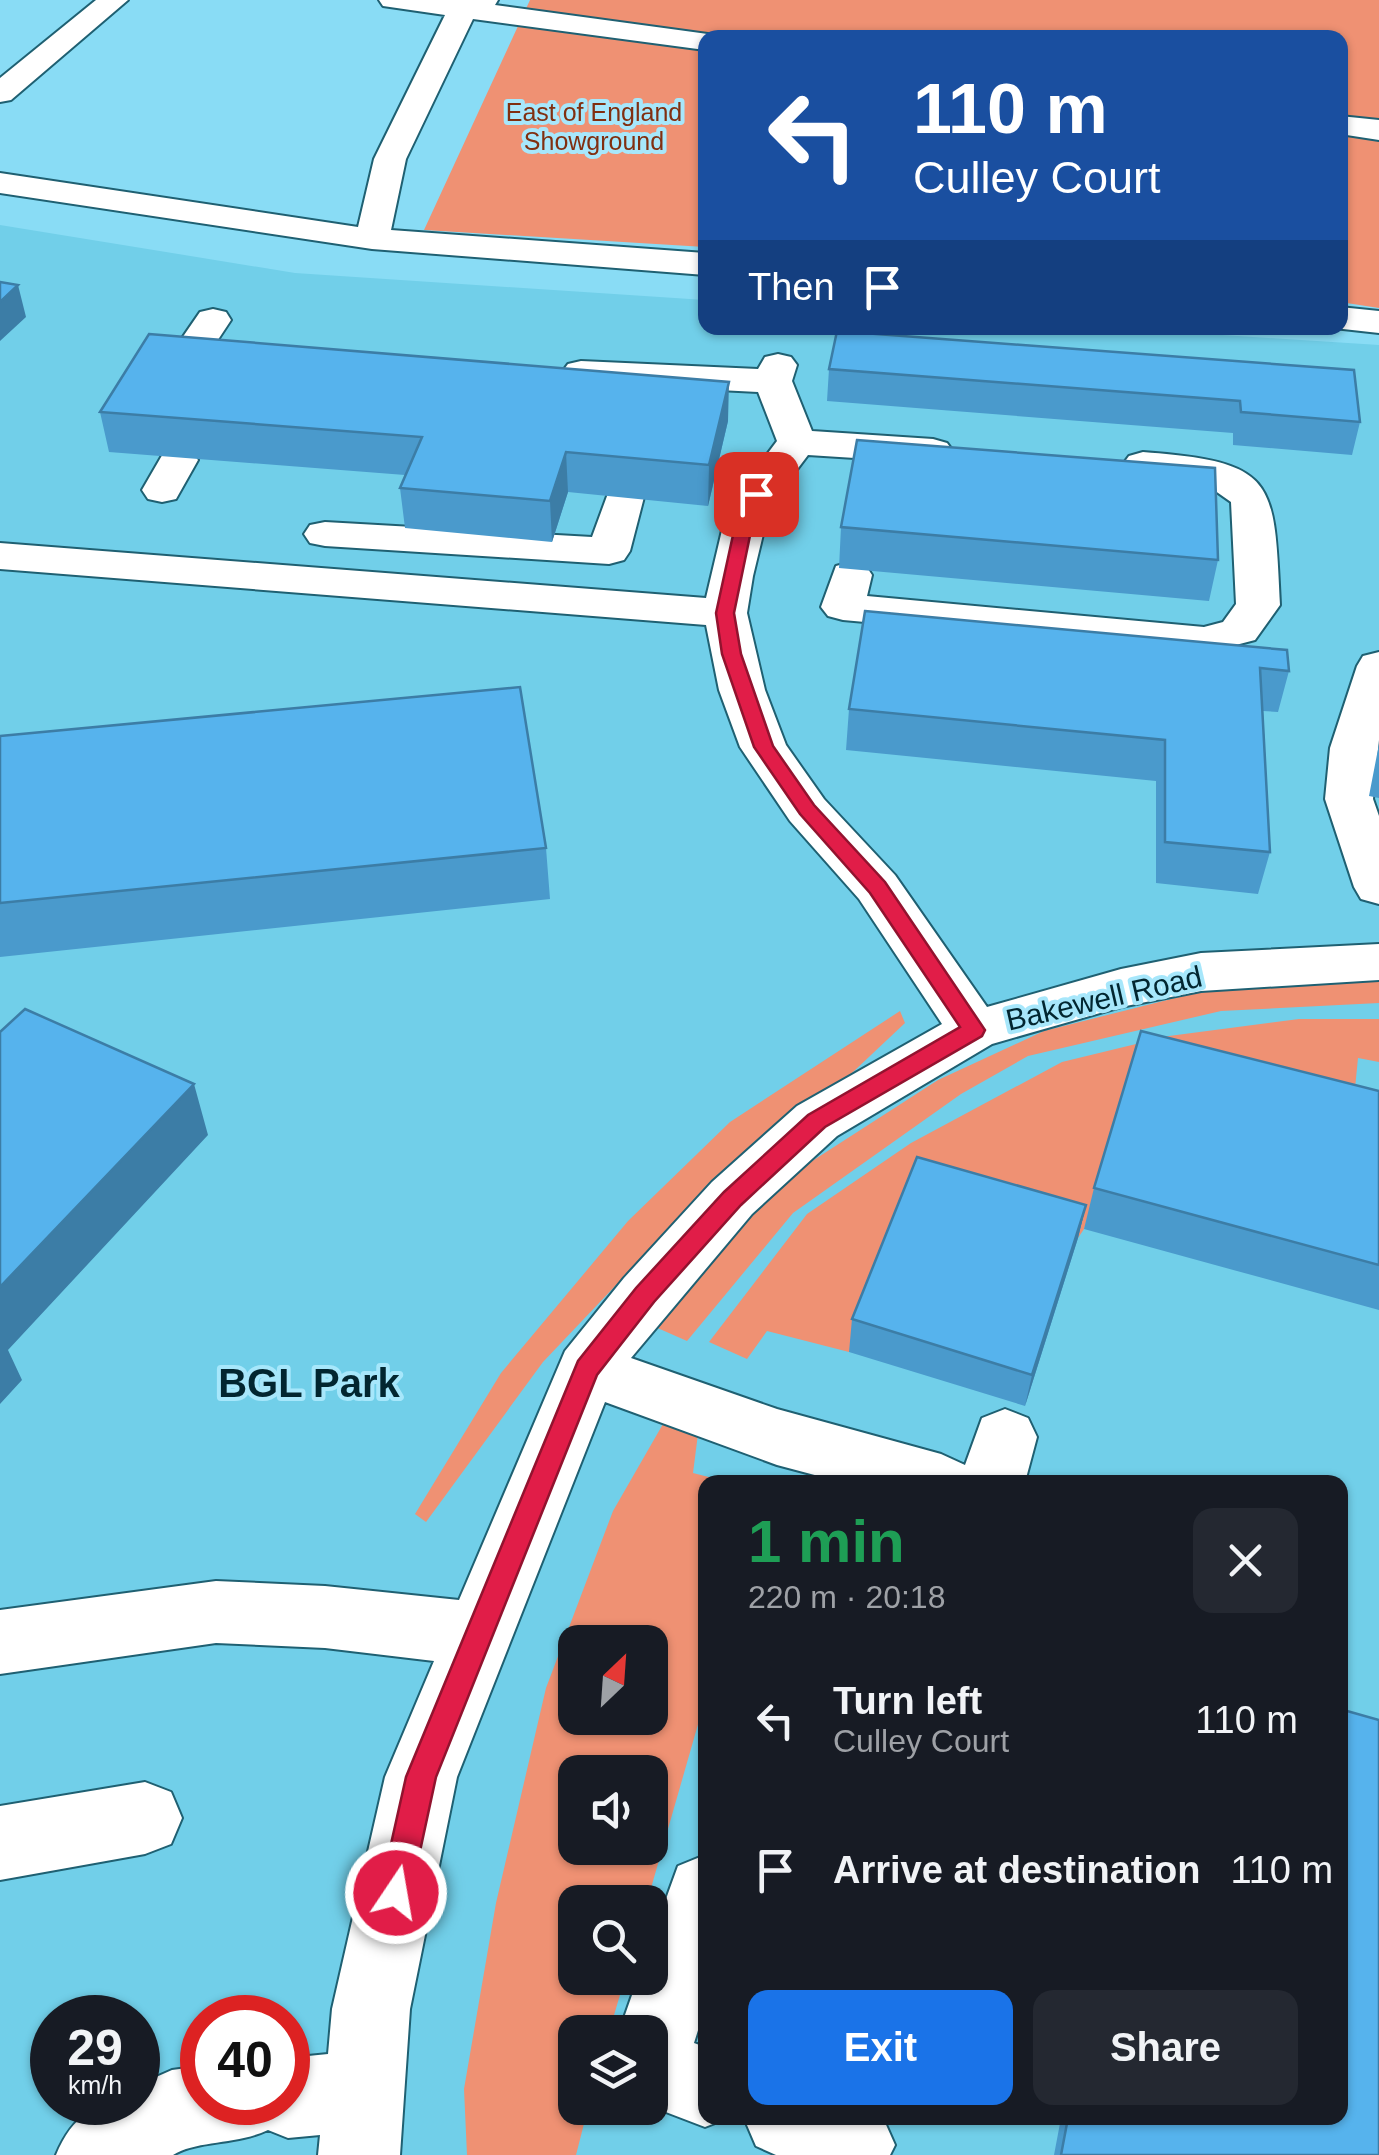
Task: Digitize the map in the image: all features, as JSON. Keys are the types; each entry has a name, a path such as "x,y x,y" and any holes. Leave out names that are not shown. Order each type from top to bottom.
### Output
{"street":[{"path":"0,93 114,0"},
{"path":"393,0 474,4 698,40"},
{"path":"372,239 390,159 474,4"},
{"path":"1348,126 1379,130"},
{"path":"0,184 372,239 698,263"},
{"path":"1348,319 1379,322"},
{"path":"556,371 775,373 797,442"},
{"path":"797,442 978,453"},
{"path":"797,442 756,494 744,526 725,613 732,654 763,747 807,810 877,888 974,1030"},
{"path":"851,574 843,607 1052,608 1205,640 1239,631 1258,606 1252,503 1236,485 1200,468 1106,462"},
{"path":"326,534 627,548 624,497"},
{"path":"0,556 725,613"},
{"path":"1379,666 1349,798 1379,886"},
{"name":"Bakewell Road","path":"361,2123 370,2009 421,1777 587,1369 645,1295 732,1198 816,1121 974,1030 1122,988 1201,972 1379,962"},
{"path":"587,1369 777,1438 915,1475"},
{"path":"0,1642 216,1612 324,1616 482,1634"},
{"path":"0,1843 146,1818"},
{"path":"664,2015 698,1914"},
{"path":"668,2073 698,2084"},
{"path":"310,2106 361,2123"},
{"path":"96,2155 172,2110 180,2109"}],"shaded area":[{"path":"0,225 295,273 698,300 698,335 1223,335 1379,345 1379,2155 0,2155"}],"green space":[{"name":"East of England Showground","path":"530,0 1379,0 1379,308 1348,303 1348,30 698,30 698,247 424,230"},
{"path":"1379,981 1379,1003 1221,1011 1028,1056 961,1094 793,1213 687,1341 653,1326 778,1183 938,1080 1044,1031 1191,994 1255,985"},
{"path":"900,1011 905,1023 836,1088 728,1168 543,1362 426,1522 415,1514 501,1373 628,1221 730,1122"},
{"path":"1299,1019 1379,1019 1379,1062 1358,1058 1351,1129 1131,1072 1078,1238 913,1190 849,1352 767,1331 747,1359 709,1342 807,1214 911,1143 1062,1062 1169,1036"},
{"path":"667,1417 699,1426 693,1473 701,1475 698,1724 668,1829 668,1755 558,1755 558,1865 658,1865 652,1885 558,1885 558,1995 620,1995 614,2015 558,2015 558,2125 584,2125 576,2155 467,2155 464,2089 496,1903 546,1688 558,1656 558,1735 668,1735 668,1625 570,1625 613,1511"}],"building":[{"path":"0,282 18,285 0,302"},
{"path":"149,334 729,382 709,465 566,452 550,501 400,488 422,437 100,412"},
{"path":"836,335 890,335 1354,370 1360,422 1241,412 1240,401 829,369"},
{"path":"857,440 1215,468 1218,560 841,527"},
{"path":"865,611 1287,650 1289,671 1260,668 1270,852 1165,842 1165,740 849,709"},
{"path":"520,687 546,848 0,903 0,736"},
{"path":"25,1009 194,1084 0,1287 0,1032"},
{"path":"1141,1031 1379,1091 1379,1265 1094,1188"},
{"path":"917,1157 1086,1205 1032,1375 852,1319"},
{"path":"1348,1711 1379,1720 1379,2155 1061,2155 1067,2125 1348,2125"}],"district":[{"name":"BGL Park","path":"309,1383"}],"route":[{"path":"396,1893 421,1777 587,1369 645,1295 732,1198 816,1121 974,1030 877,888 807,810 763,747 742,690 725,613 744,526 756,494"}]}
